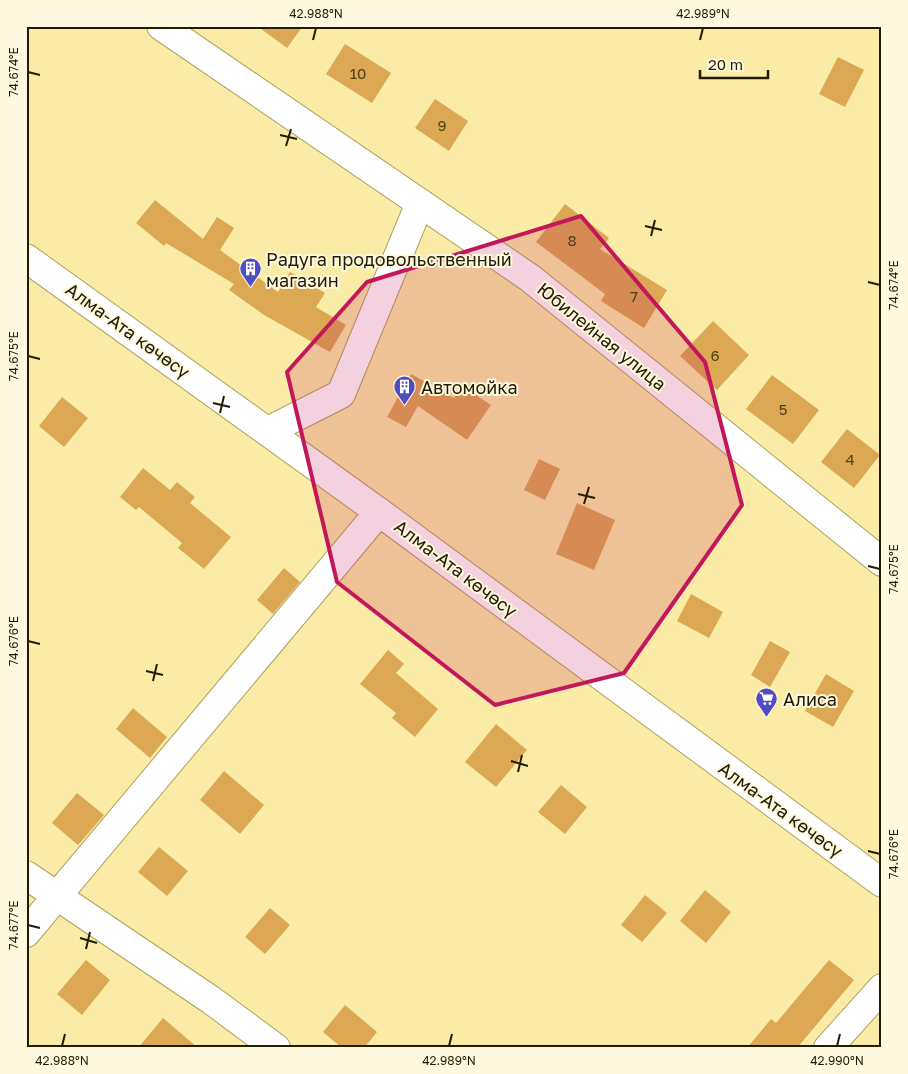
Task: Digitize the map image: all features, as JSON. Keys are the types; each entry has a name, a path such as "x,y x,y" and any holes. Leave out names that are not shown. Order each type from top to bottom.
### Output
{"main road":[{"name":"Юбилейная улица","path":"161,26 530,278 882,562"},
{"path":"268,431 341,394 420,203"},
{"name":"Алма-Ата көчөсү","path":"26,258 379,512 882,883"},
{"path":"26,933 379,512"},
{"path":"26,874 212,1000 276,1048"},
{"path":"828,1048 882,988"}],"highlighted area":[{"path":"581,216 705,362 742,505 624,673 495,705 337,582 287,372 367,282"}],"building":[{"path":"257,26 303,26 287,48"},
{"path":"345,44 391,73 372,103 326,74"},
{"path":"838,57 864,70 845,107 819,94"},
{"path":"435,99 468,121 449,151 415,128"},
{"path":"155,200 203,239 217,217 234,228 220,250 278,292 290,272 325,293 316,307 346,325 330,352 264,315 229,290 234,284 166,243 164,246 136,223"},
{"path":"565,204 609,238 600,249 667,290 644,328 601,301 605,294 536,242"},
{"path":"713,321 749,355 717,390 680,356"},
{"path":"411,374 454,398 462,386 491,405 467,440 418,406 406,427 387,417"},
{"path":"772,375 819,410 793,444 746,409"},
{"path":"62,397 88,418 64,447 39,426"},
{"path":"847,429 880,455 854,488 821,462"},
{"path":"539,459 560,469 545,500 524,490"},
{"path":"143,468 170,490 177,482 195,497 190,503 231,537 204,569 178,548 182,543 139,507 136,510 120,497"},
{"path":"577,503 615,520 594,570 556,554"},
{"path":"284,568 300,582 273,614 257,600"},
{"path":"691,594 723,612 709,638 677,621"},
{"path":"770,641 790,652 770,687 751,675"},
{"path":"388,650 404,664 396,673 438,709 415,737 392,718 396,713 360,684"},
{"path":"826,674 854,691 833,727 805,711"},
{"path":"133,708 167,737 150,758 116,729"},
{"path":"496,724 527,750 496,787 465,762"},
{"path":"224,771 264,805 240,834 200,800"},
{"path":"561,785 587,807 565,834 538,812"},
{"path":"77,793 104,815 78,845 52,823"},
{"path":"159,847 188,871 167,896 138,872"},
{"path":"705,890 731,912 706,943 680,921"},
{"path":"645,895 667,913 642,942 621,925"},
{"path":"270,908 290,925 265,954 245,937"},
{"path":"86,960 110,980 82,1015 57,994"},
{"path":"829,960 854,980 797,1048 747,1048 771,1019 776,1023"},
{"path":"345,1005 377,1032 364,1048 342,1048 323,1032"},
{"path":"163,1018 198,1048 138,1048"}],"place":[{"name":"Радуга продовольственный магазин","path":"250,288"},
{"name":"Автомойка","path":"405,406"},
{"name":"Алиса","path":"767,718"}]}
